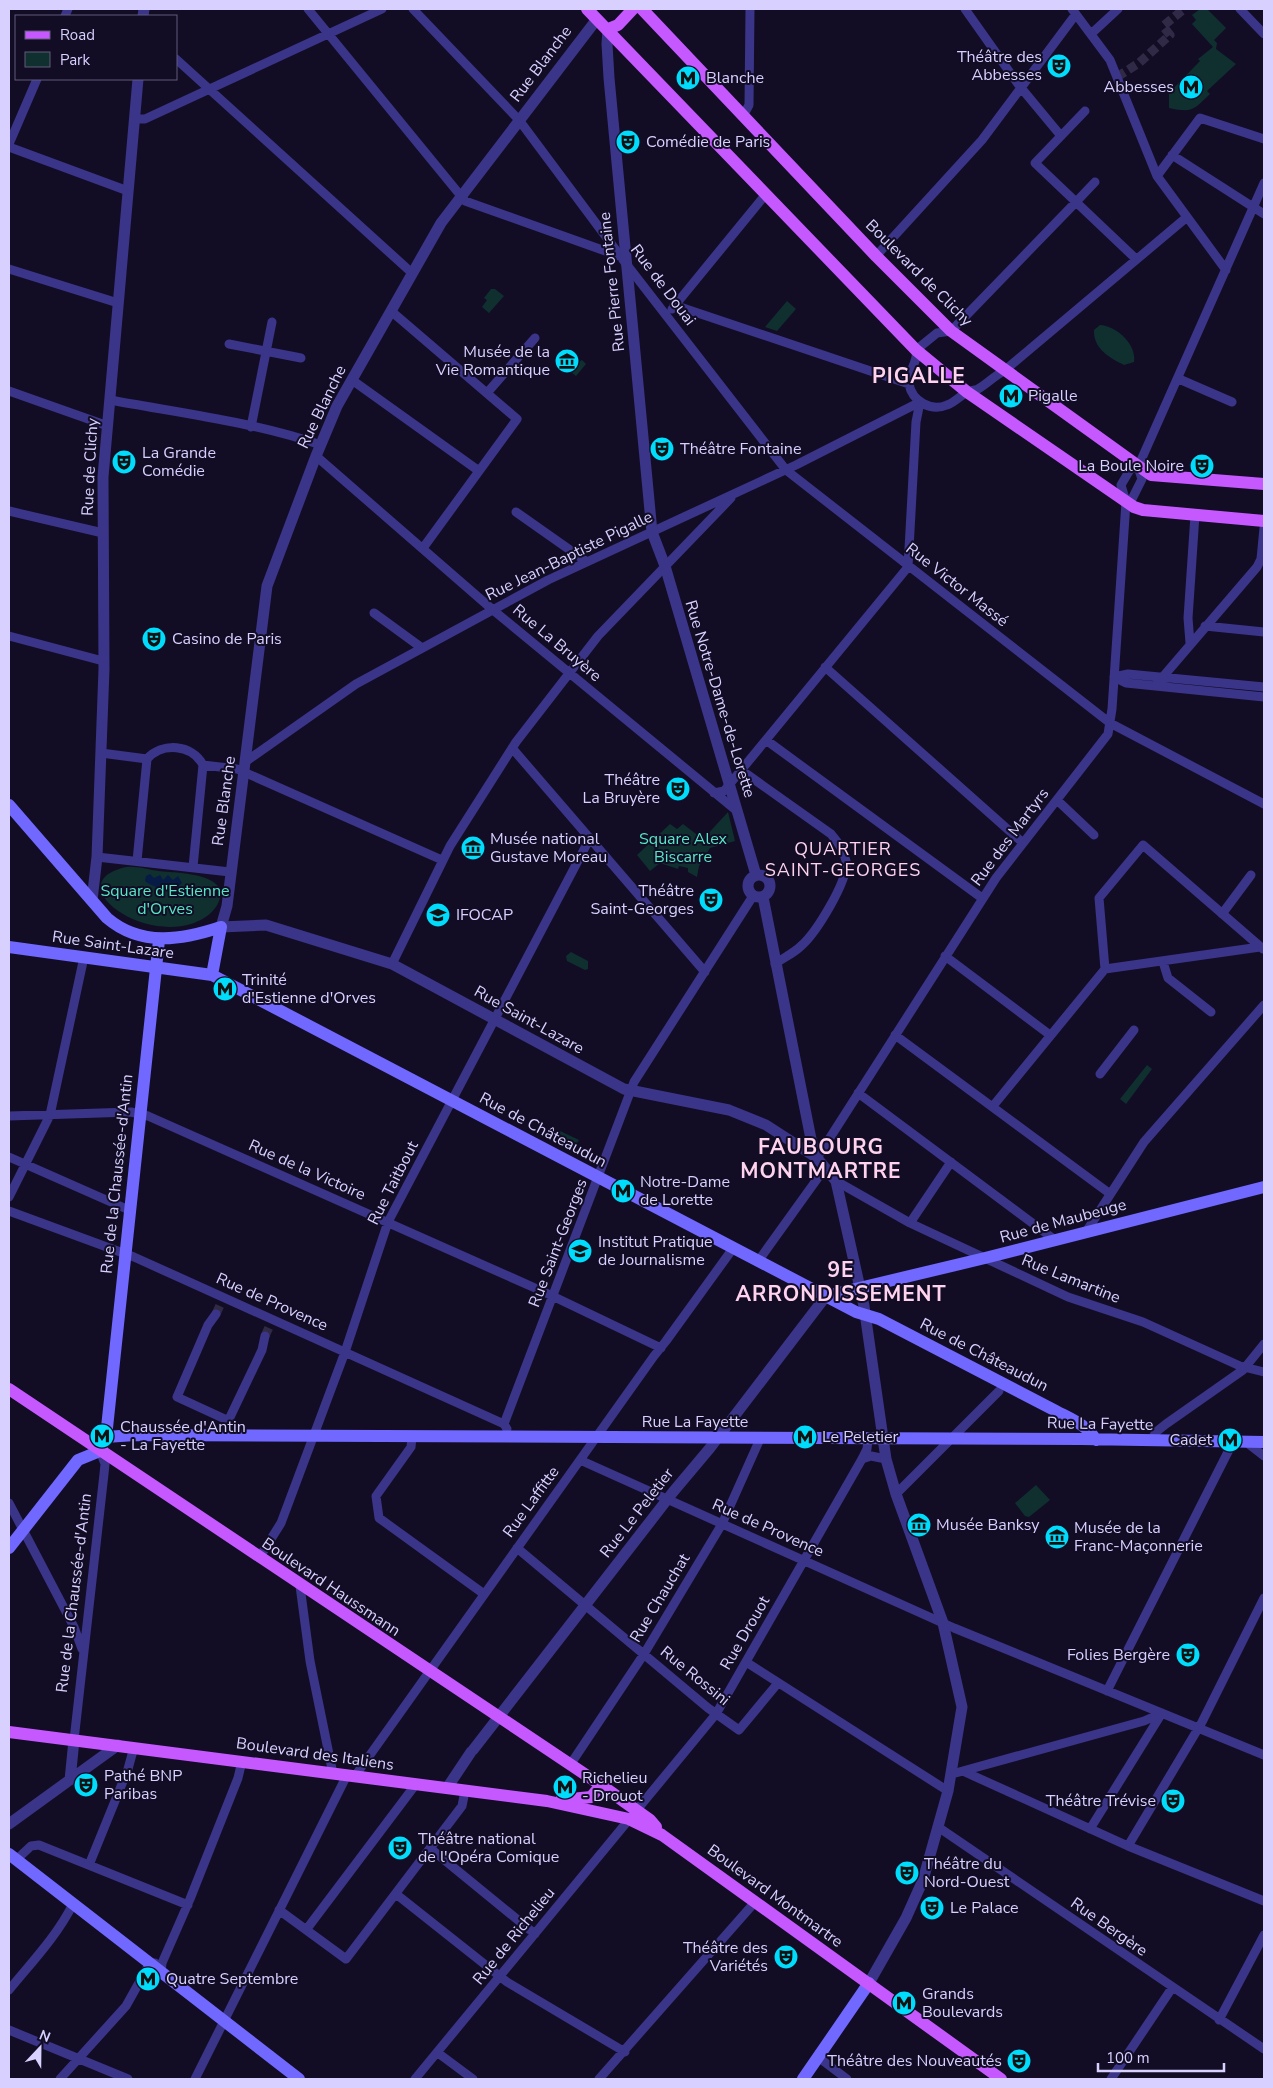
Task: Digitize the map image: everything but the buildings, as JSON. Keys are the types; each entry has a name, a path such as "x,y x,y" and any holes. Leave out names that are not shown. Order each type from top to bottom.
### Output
{"main road":[{"path":"587,9 916,350 967,392 1126,502 1144,510 1264,521"},
{"path":"608,30 618,25 634,9"},
{"name":"Boulevard de Clichy","path":"642,9 876,256 950,331 1151,475 1264,484"},
{"path":"9,805 107,918 118,926 159,940 191,937 220,927 212,975"},
{"name":"Rue de la Chaussée-d'Antin","path":"100,1451 106,1437 154,969 159,940"},
{"name":"Rue Saint-Lazare","path":"9,947 154,969 212,975"},
{"name":"Rue de Châteaudun","path":"212,975 599,1178 759,1260 832,1294 865,1314 879,1319 1082,1424 1091,1431 1096,1440"},
{"name":"Rue de Maubeuge","path":"832,1294 985,1258 1264,1187"},
{"name":"Boulevard Haussmann","path":"9,1389 82,1436 100,1451 300,1586 600,1785 615,1796 633,1815"},
{"name":"Rue La Fayette","path":"106,1437 126,1435 1264,1442"},
{"path":"9,1548 78,1460 100,1451"},
{"name":"Boulevard des Italiens","path":"9,1732 447,1788 633,1815"},
{"name":"Boulevard des Italiens","path":"551,1802 591,1797 600,1785"},
{"path":"577,1808 602,1808 615,1796"},
{"name":"Boulevard Montmartre","path":"633,1815 650,1820 662,1835 1001,2079"},
{"path":"13,1857 73,1904 158,1966 299,2079"},
{"path":"803,2079 869,1983"}],"street":[{"path":"308,9 466,202 625,261"},
{"path":"134,119 145,119 208,88 382,9"},
{"name":"Rue de Douai","path":"413,9 519,120 786,470"},
{"path":"743,116 749,105 750,9"},
{"path":"965,9 1022,87 1062,136"},
{"path":"1240,9 1264,34"},
{"path":"1091,34 1114,10"},
{"path":"876,256 982,140 1022,87 1074,12 1115,70 1157,176 1226,270"},
{"name":"Rue Blanche","path":"220,927 227,906 267,586 316,456 337,406 441,223 597,18"},
{"name":"Rue Pierre Fontaine","path":"608,30 607,52 625,261 652,532"},
{"path":"178,61 412,273"},
{"path":"37,80 9,145 128,191"},
{"name":"Rue de Clichy","path":"92,900 97,857 101,753 103,477 138,80"},
{"path":"1086,110 1035,163 1136,259"},
{"path":"1157,176 1200,118 1264,139"},
{"path":"1172,155 1264,214"},
{"path":"1094,182 950,331 936,333 916,350 917,354 910,369 909,384 912,393 920,402 928,406 940,407 947,405 967,392 976,390 1004,371 1187,217"},
{"path":"1138,467 1131,468 1121,485 1126,502 1132,499 1142,479 1138,467 1179,379 1264,183"},
{"path":"666,315 766,194"},
{"path":"9,269 118,303"},
{"path":"674,305 909,384"},
{"path":"391,311 517,419 423,548"},
{"path":"251,427 272,322"},
{"path":"488,393 535,338"},
{"path":"229,344 301,358"},
{"path":"1179,379 1232,402"},
{"path":"352,380 479,471"},
{"path":"9,391 108,426"},
{"path":"110,400 303,438 321,445"},
{"path":"714,793 724,791 908,567 916,422 920,402"},
{"name":"Rue Jean-Baptiste Pigalle","path":"244,767 356,684 422,648 587,562 734,495 920,402"},
{"name":"Rue La Bruyère","path":"316,456 493,610 737,812"},
{"name":"Rue Victor Massé","path":"786,470 1110,723 1264,804"},
{"path":"392,964 442,860 512,748 598,636 734,495"},
{"name":"Rue des Martyrs","path":"817,1158 982,898 1022,842 1107,736 1114,677 1126,502"},
{"path":"9,511 103,533"},
{"path":"516,512 587,562"},
{"path":"1190,643 1188,618 1195,515"},
{"path":"1155,686 1205,626 1261,569 1264,528"},
{"name":"Rue Notre-Dame-de-Lorette","path":"652,532 665,566 756,875"},
{"path":"374,613 422,648"},
{"path":"1205,626 1264,632"},
{"path":"9,636 103,661"},
{"path":"825,667 1022,842"},
{"path":"1114,677 1128,674 1264,687"},
{"path":"1114,677 1126,683 1264,697"},
{"path":"766,740 982,898"},
{"path":"136,861 147,759 158,750 179,748 197,756 203,765 193,866"},
{"path":"512,748 705,972"},
{"path":"101,753 147,759"},
{"path":"203,765 244,767 442,860"},
{"path":"741,770 831,834 840,845 846,862 843,878 818,926 801,946 775,964"},
{"path":"1057,800 1094,835"},
{"name":"Rue Taitbout","path":"259,1558 281,1523 345,1352 388,1222 590,838"},
{"path":"1105,969 1099,898 1143,845 1262,948"},
{"path":"97,857 193,866 230,872"},
{"path":"758,896 770,889 770,881 763,876 756,875 748,883 749,891 758,896 775,964 811,1139 817,1158 836,1182 865,1286 865,1314 886,1459 896,1494 943,1623 962,1707 948,1791 917,1897 869,1983"},
{"path":"1222,914 1251,875"},
{"name":"Rue Saint-Georges","path":"504,1424 631,1091 705,972 758,896"},
{"name":"Rue Saint-Lazare","path":"220,927 266,925 392,964 588,1072 631,1091 729,1110 766,1125 817,1158"},
{"path":"993,1106 1105,969 1262,948"},
{"path":"945,956 1050,1035"},
{"path":"9,1197 50,1115 84,957"},
{"path":"1163,962 1168,978 1211,1012"},
{"path":"1086,1232 1144,1142 1264,1004"},
{"path":"1100,1074 1134,1030"},
{"path":"895,1034 1109,1194"},
{"path":"858,1093 1055,1240"},
{"name":"Rue de la Victoire","path":"9,1116 131,1112 140,1114 388,1222 661,1348"},
{"path":"9,1157 129,1210"},
{"path":"910,1223 951,1162"},
{"path":"759,1260 825,1168"},
{"name":"Rue Lamartine","path":"836,1182 910,1223 1068,1297 1143,1322 1246,1367 1264,1372"},
{"name":"Rue de Provence","path":"9,1211 125,1254 222,1300 345,1352 504,1424"},
{"name":"Rue Laffitte","path":"194,2079 279,1910 351,1776 429,1671 734,1247"},
{"name":"Rue Le Peletier","path":"447,1788 472,1751 667,1499 710,1448 716,1438 832,1294"},
{"path":"216,1314 208,1325 177,1397 227,1420"},
{"path":"221,1436 262,1350 265,1336"},
{"path":"1152,1441 1156,1432 1166,1424 1246,1367 1264,1344"},
{"path":"896,1494 999,1391"},
{"path":"504,1424 512,1438"},
{"path":"412,1438 411,1447 376,1496 379,1518 484,1594"},
{"name":"Rue Chauchat","path":"570,1765 644,1654 722,1524 760,1439"},
{"name":"Rue Drouot","path":"633,1815 716,1714 862,1459 867,1449 868,1439"},
{"path":"1107,1691 1240,1442 1264,1456"},
{"name":"Rue de la Chaussée-d'Antin","path":"74,1740 105,1464 100,1451"},
{"path":"862,1459 876,1456 886,1459"},
{"name":"Rue de Provence","path":"580,1460 943,1623 1264,1755"},
{"path":"9,1503 74,1627 83,1651"},
{"name":"Rue Rossini","path":"517,1548 716,1714 739,1730 778,1683"},
{"path":"300,1586 310,1661 334,1774"},
{"path":"1128,1846 1199,1728 1264,1598"},
{"path":"746,1662 948,1791"},
{"path":"952,1774 965,1772 1144,1721 1162,1713"},
{"path":"1090,1829 1162,1713"},
{"path":"70,1780 74,1740"},
{"path":"9,1824 118,1745"},
{"path":"89,1865 128,1769 134,1747"},
{"path":"60,2079 158,1966 188,1905 238,1778 242,1761"},
{"path":"965,1772 1128,1846 1264,1901"},
{"path":"306,1930 416,1784"},
{"path":"279,1910 346,1959 462,1806 465,1791"},
{"name":"Rue de Richelieu","path":"415,2079 633,1815"},
{"name":"Rue Bergère","path":"938,1827 1264,2049"},
{"path":"13,1857 36,1845 188,1905"},
{"path":"431,1849 535,1934"},
{"path":"396,1894 500,1977 625,2052"},
{"path":"599,2079 625,2052 755,1902"},
{"path":"9,1990 45,1947 66,1918 73,1904"},
{"path":"1219,2020 1264,1935"},
{"path":"1110,2079 1172,1988"},
{"path":"9,2030 128,2079"},
{"path":"438,2053 472,2079"},
{"path":"818,2058 847,2079"}],"green space":[{"path":"1200,9 1207,9 1226,28 1214,40 1217,43 1216,49 1236,64 1207,91 1210,94 1196,107 1188,110 1169,108 1169,93 1200,61 1198,59 1213,47 1192,24 1196,20 1192,15"},
{"path":"491,289 495,289 504,296 489,313 482,307 487,300 484,298"},
{"path":"787,301 796,309 777,331 765,327"},
{"path":"1100,325 1119,332 1124,337 1132,349 1134,362 1124,365 1103,352 1094,336 1094,330"},
{"path":"582,360 586,364 576,376 566,368 572,361 577,363"},
{"name":"Square Alex Biscarre","path":"728,812 735,841 710,848 699,866 697,877 688,872 688,868 679,866 678,869 660,863 650,871 637,855 670,824 677,829 683,824 700,837 702,834 705,837"},
{"name":"Square d'Estienne d'Orves","path":"126,867 185,873 208,879 216,884 220,891 219,901 209,915 194,923 172,927 150,925 130,918 114,908 104,897 101,885 108,875"},
{"path":"571,952 588,961 588,969 585,970 567,961 566,956"},
{"path":"1147,1065 1152,1069 1126,1104 1120,1099"},
{"path":"560,1131 579,1140 575,1147 557,1138"},
{"path":"1036,1485 1050,1500 1029,1517 1025,1516 1015,1503"}],"water":[{"path":"150,874 154,878 160,875 163,880 168,875 173,880 178,876 182,883 168,889 153,886 145,881 146,876"}],"tunnel":[{"path":"1117,77 1139,63 1170,35 1163,26 1184,9"},
{"path":"216,1314 221,1303"},
{"path":"265,1336 270,1325"}],"place":[{"name":"Théâtre des Abbesses","path":"1059,66"},
{"name":"Blanche","path":"688,78"},
{"name":"Abbesses","path":"1191,87"},
{"name":"Comédie de Paris","path":"628,142"},
{"name":"Musée de la Vie Romantique","path":"567,361"},
{"name":"Pigalle","path":"1011,396"},
{"name":"Théâtre Fontaine","path":"662,449"},
{"name":"La Grande Comédie","path":"124,462"},
{"name":"La Boule Noire","path":"1202,466"},
{"name":"Casino de Paris","path":"154,639"},
{"name":"Théâtre La Bruyère","path":"678,789"},
{"name":"Musée national Gustave Moreau","path":"473,848"},
{"name":"Théâtre Saint-Georges","path":"711,900"},
{"name":"IFOCAP","path":"438,915"},
{"name":"Trinité d'Estienne d'Orves","path":"225,989"},
{"name":"Notre-Dame de Lorette","path":"623,1191"},
{"name":"Institut Pratique de Journalisme","path":"580,1251"},
{"name":"Chaussée d'Antin - La Fayette","path":"102,1436"},
{"name":"Le Peletier","path":"805,1437"},
{"name":"Cadet","path":"1230,1440"},
{"name":"Musée Banksy","path":"919,1525"},
{"name":"Musée de la Franc-Maçonnerie","path":"1057,1537"},
{"name":"Folies Bergère","path":"1188,1655"},
{"name":"Pathé BNP Paribas","path":"86,1785"},
{"name":"Richelieu - Drouot","path":"565,1787"},
{"name":"Théâtre Trévise","path":"1173,1801"},
{"name":"Théâtre national de l'Opéra Comique","path":"400,1848"},
{"name":"Théâtre du Nord-Ouest","path":"907,1873"},
{"name":"Le Palace","path":"932,1908"},
{"name":"Théâtre des Variétés","path":"786,1957"},
{"name":"Quatre Septembre","path":"148,1979"},
{"name":"Grands Boulevards","path":"904,2003"},
{"name":"Théâtre des Nouveautés","path":"1019,2061"}],"district":[{"name":"PIGALLE","path":"919,376"},
{"name":"QUARTIER SAINT-GEORGES","path":"843,860"},
{"name":"FAUBOURG MONTMARTRE","path":"821,1159"},
{"name":"9E ARRONDISSEMENT","path":"841,1282"}]}
